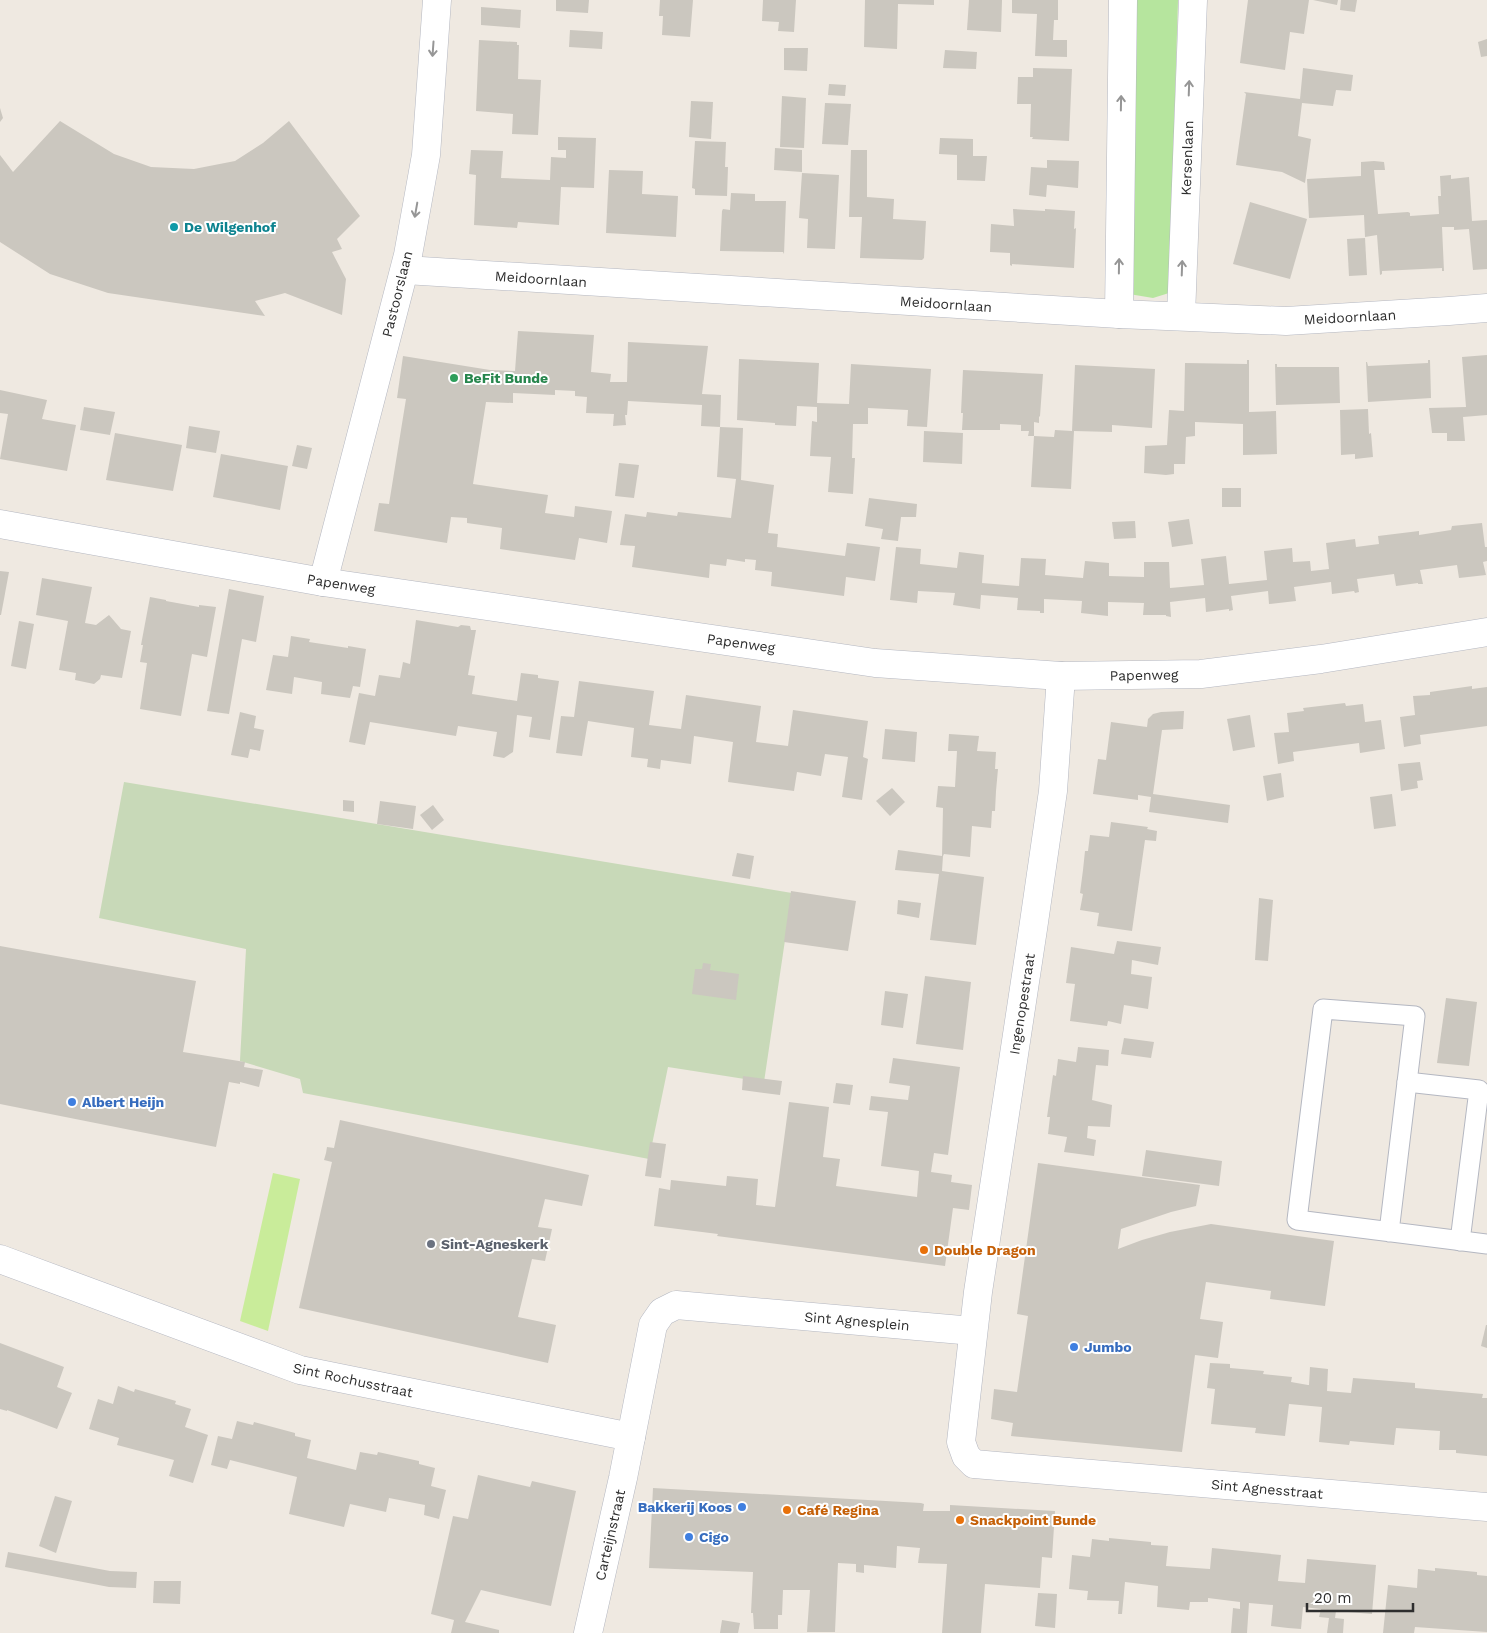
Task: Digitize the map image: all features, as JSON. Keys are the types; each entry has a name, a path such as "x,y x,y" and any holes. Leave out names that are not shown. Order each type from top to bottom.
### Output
{"street":[{"name":"Pastoorslaan","path":"323,582 406,262 426,155 437,0"},
{"path":"1119,314 1123,0"},
{"name":"Kersenlaan","path":"1180,316 1193,0"},
{"name":"Meidoornlaan","path":"406,262 1119,314 1286,321 1487,308"},
{"name":"Papenweg","path":"0,524 323,582 875,663 1061,676 1201,674 1321,659 1487,632"},
{"name":"Ingenopestraat","path":"973,1331 1052,792 1061,676"},
{"name":"Sint Rochusstraat","path":"0,1258 300,1370 631,1437"},
{"name":"Sint Agnesplein","path":"631,1437 652,1324 662,1312 676,1305 973,1331"},
{"name":"Sint Agnesstraat","path":"973,1331 961,1442 966,1456 974,1464 1487,1507"},
{"name":"Carteijnstraat","path":"588,1633 631,1437"}],"lane":[{"path":"1389,1232 1415,1016 1323,1009 1297,1220 1389,1232 1460,1241 1487,1244"},
{"path":"1407,1082 1480,1090 1460,1241"}],"green space":[{"path":"1137,0 1178,0 1169,293 1153,298 1129,294"},
{"path":"124,782 792,893 764,1082 668,1067 649,1159 303,1093 300,1079 240,1061 246,949 99,918"},
{"path":"273,1173 300,1179 268,1331 240,1321"}],"building":[{"path":"556,0 589,0 588,13 556,11"},
{"path":"660,0 693,0 690,37 662,35 663,16 659,16"},
{"path":"763,0 796,0 794,32 778,31 779,22 762,21"},
{"path":"865,0 934,0 934,5 898,4 897,49 864,47"},
{"path":"969,0 1002,0 1001,32 967,30"},
{"path":"1012,0 1058,0 1058,20 1054,20 1053,40 1067,40 1067,57 1035,56 1037,14 1012,13"},
{"path":"1248,0 1309,0 1304,34 1290,32 1285,70 1240,63"},
{"path":"1313,0 1338,0 1337,5"},
{"path":"1341,0 1357,0 1355,12 1340,10"},
{"path":"481,7 521,10 520,28 481,25"},
{"path":"570,30 603,32 602,49 569,47"},
{"path":"1487,39 1487,56 1481,57 1478,42"},
{"path":"479,40 517,42 517,45 519,45 518,79 541,80 538,135 512,134 513,114 476,111"},
{"path":"784,48 808,48 807,71 784,70"},
{"path":"945,50 977,52 976,69 943,68"},
{"path":"1033,68 1072,69 1069,141 1032,139 1033,137 1030,137 1031,104 1017,104 1018,77 1033,77"},
{"path":"1303,68 1353,75 1351,91 1336,90 1333,106 1302,103 1298,136 1311,139 1305,183 1282,172 1236,165 1246,94 1244,92 1300,99"},
{"path":"829,84 846,85 845,96 828,95"},
{"path":"782,96 806,98 804,148 780,147"},
{"path":"691,101 713,102 711,139 689,137"},
{"path":"825,103 851,104 848,145 822,144"},
{"path":"0,108 3,118 0,122"},
{"name":"De Wilgenhof","path":"60,121 114,154 151,167 194,169 235,161 263,143 289,121 360,216 337,239 342,249 332,252 346,279 342,315 285,293 255,301 265,316 108,293 50,274 0,242 0,155 13,172"},
{"path":"558,137 596,138 594,188 561,187 559,225 518,222 517,228 474,225 476,175 469,174 471,150 503,151 501,178 550,180 551,157 566,158 566,150 558,150"},
{"path":"940,138 973,139 973,156 987,156 985,181 957,180 957,155 939,154"},
{"path":"695,141 726,142 725,167 728,167 727,196 695,195 695,189 692,188"},
{"path":"775,148 802,150 802,172 774,170"},
{"path":"851,150 867,150 867,197 894,199 893,219 926,221 924,258 922,260 860,258 862,217 849,217"},
{"path":"1047,160 1079,161 1078,188 1047,185 1046,197 1029,195 1031,167 1047,168"},
{"path":"1361,162 1384,162 1385,170 1374,170 1378,214 1408,212 1410,216 1439,214 1438,196 1441,196 1440,176 1451,175 1451,179 1469,177 1472,221 1487,220 1487,269 1473,270 1469,229 1454,230 1454,227 1442,227 1444,271 1442,271 1442,268 1382,271 1380,275 1377,235 1365,237 1364,215 1309,218 1307,179 1361,176"},
{"path":"609,170 643,171 642,194 678,196 676,237 606,233"},
{"path":"802,173 839,175 835,249 807,248 808,219 799,218"},
{"path":"731,193 755,194 755,201 786,201 784,254 783,252 720,251 722,211 723,209 730,210"},
{"path":"1250,202 1307,219 1290,279 1233,264"},
{"path":"1013,209 1075,211 1074,268 1012,264 1012,266 1010,265 1010,253 990,252 991,224 1014,226"},
{"path":"1365,238 1367,275 1349,276 1347,239"},
{"path":"518,331 594,335 591,372 611,374 610,382 627,382 628,342 708,346 702,394 721,395 720,427 701,426 702,405 628,401 627,415 625,415 626,425 613,426 614,414 586,413 587,397 575,396 575,391 555,390 555,395 513,393 513,403 486,402 473,484 548,495 545,513 574,517 575,506 612,511 607,543 579,538 575,560 500,549 502,528 467,523 467,518 451,517 447,543 374,531 379,503 389,504 406,399 397,398 403,356 490,370 515,371"},
{"path":"1487,355 1487,415 1463,417 1465,441 1447,441 1447,433 1432,433 1429,408 1466,407 1462,357"},
{"path":"739,359 819,363 817,403 849,404 851,364 931,369 927,427 907,426 908,410 868,408 868,424 853,424 852,458 855,458 853,494 828,492 831,457 810,456 812,421 817,422 817,407 797,406 796,426 737,420"},
{"path":"1247,360 1249,360 1249,412 1276,411 1277,454 1243,455 1243,424 1195,422 1195,436 1186,437 1185,464 1174,464 1174,474 1144,473 1145,446 1167,445 1169,410 1184,411 1185,363 1247,364"},
{"path":"1428,360 1430,360 1431,398 1368,402 1366,362 1368,366 1428,363"},
{"path":"1275,364 1277,364 1277,367 1339,367 1340,403 1276,405"},
{"path":"1075,365 1155,369 1152,428 1112,425 1112,432 1074,431 1071,489 1031,487 1034,436 1054,437 1055,430 1072,431"},
{"path":"963,370 1043,374 1039,423 1034,422 1034,436 1028,436 1029,431 1021,431 1021,425 1000,424 1000,430 962,430"},
{"path":"0,390 47,400 42,419 76,425 67,471 0,459 8,414 0,413"},
{"path":"84,407 115,412 110,435 80,430"},
{"path":"1368,409 1369,434 1371,433 1373,457 1355,459 1355,454 1341,455 1340,410"},
{"path":"189,426 220,431 216,453 186,448"},
{"path":"720,427 743,428 741,480 774,485 768,533 778,534 777,547 845,556 847,543 880,547 875,581 846,577 844,596 771,586 772,572 755,570 756,560 745,559 745,562 727,559 726,566 710,564 709,578 632,567 635,546 620,545 625,514 646,517 647,512 677,516 678,512 731,518 736,479 717,477"},
{"path":"924,431 963,433 962,464 923,462"},
{"path":"115,433 182,445 173,491 106,480"},
{"path":"297,445 312,448 307,469 292,466"},
{"path":"221,454 288,466 280,510 213,497"},
{"path":"619,463 639,465 634,498 615,496"},
{"path":"1222,488 1241,488 1241,507 1222,507"},
{"path":"869,498 917,504 916,517 901,517 898,541 881,539 883,529 865,526"},
{"path":"1189,519 1193,544 1172,547 1168,522"},
{"path":"1135,521 1136,538 1114,539 1112,522"},
{"path":"1482,523 1485,547 1487,547 1487,561 1483,562 1486,575 1459,578 1457,565 1420,570 1423,584 1396,586 1394,574 1357,579 1359,592 1355,593 1354,591 1332,594 1331,582 1294,587 1296,601 1269,604 1268,591 1231,596 1233,610 1229,611 1229,609 1206,612 1205,598 1170,602 1171,617 1166,615 1143,615 1144,603 1108,602 1108,616 1081,613 1082,601 1044,599 1044,613 1040,613 1040,611 1017,610 1018,598 981,595 980,609 953,605 955,593 918,591 917,603 890,600 896,547 921,549 920,564 957,568 959,552 984,555 982,583 1019,586 1021,558 1046,559 1045,575 1083,578 1085,561 1109,563 1109,576 1144,577 1144,562 1169,562 1170,588 1204,585 1201,559 1226,556 1229,584 1267,580 1264,551 1292,548 1293,562 1310,561 1311,571 1329,569 1326,543 1355,539 1356,547 1379,544 1378,536 1419,531 1419,535 1451,530 1452,526"},
{"path":"0,571 9,572 1,615 0,615"},
{"path":"42,578 92,587 85,623 96,625 109,615 121,629 131,631 122,678 101,675 100,679 94,684 75,680 76,673 59,670 68,621 36,615"},
{"path":"229,589 264,596 256,642 242,639 229,714 207,711"},
{"path":"150,597 199,607 199,605 216,607 207,657 192,654 181,716 140,709 147,663 140,662 143,645 141,645"},
{"path":"416,620 458,627 461,625 470,626 471,630 476,630 468,675 475,676 472,694 517,701 521,673 538,675 538,678 559,681 550,740 529,737 532,717 517,715 513,752 504,758 493,756 497,732 458,726 456,736 370,722 365,745 349,742 359,693 375,696 379,675 400,678 403,662 410,664"},
{"path":"19,621 34,624 26,669 11,666"},
{"path":"291,636 310,639 309,642 366,649 360,687 353,686 350,698 321,694 322,682 294,677 292,694 266,690 273,655 288,657"},
{"path":"579,681 654,691 649,725 681,729 686,695 761,706 756,742 788,746 793,710 868,721 863,757 868,759 862,800 842,797 848,757 825,754 821,776 797,772 794,791 728,782 733,742 694,736 691,764 661,760 660,769 647,767 648,759 631,757 634,728 588,721 582,756 556,753 561,716 574,717"},
{"path":"1472,686 1472,689 1487,687 1487,726 1420,735 1421,744 1404,747 1400,717 1415,715 1413,696 1430,695 1430,692"},
{"path":"1345,703 1346,706 1363,704 1365,722 1381,720 1385,749 1360,753 1359,743 1293,752 1294,761 1278,764 1274,733 1289,732 1287,713 1304,711 1303,708"},
{"path":"1184,711 1183,729 1162,730 1153,794 1230,805 1228,823 1149,812 1151,797 1138,795 1138,800 1093,794 1098,759 1106,760 1111,722 1147,727 1148,719 1153,714"},
{"path":"240,712 256,716 254,728 264,730 260,751 250,749 248,758 231,755"},
{"path":"1250,715 1255,747 1233,751 1227,719"},
{"path":"885,729 917,732 915,762 882,759"},
{"path":"949,734 979,736 977,751 996,752 995,769 998,769 995,811 992,811 991,828 972,826 970,857 944,854 943,856 942,871 984,877 976,945 930,940 939,874 895,870 898,850 942,856 943,808 936,807 938,786 955,787 957,751 948,751"},
{"path":"1420,762 1423,780 1417,781 1418,788 1401,791 1398,764"},
{"path":"1281,773 1284,797 1267,801 1263,776"},
{"path":"892,788 905,802 890,816 876,801"},
{"path":"1392,794 1396,826 1374,829 1370,797"},
{"path":"343,800 354,801 354,812 343,811"},
{"path":"380,801 416,806 413,829 377,824"},
{"path":"433,805 444,820 432,830 420,815"},
{"path":"1111,822 1148,827 1147,829 1157,831 1156,841 1145,840 1132,931 1097,926 1099,913 1080,910 1083,894 1080,893 1085,851 1088,851 1090,835 1109,837"},
{"path":"737,853 754,856 750,879 732,876"},
{"path":"791,891 856,901 848,951 784,942"},
{"path":"1259,898 1273,900 1268,961 1255,960"},
{"path":"898,900 921,903 919,918 897,914"},
{"path":"1117,941 1161,947 1158,965 1132,960 1131,974 1152,977 1148,1009 1124,1005 1121,1024 1108,1021 1107,1026 1070,1021 1075,984 1066,983 1071,947 1114,954"},
{"path":"0,946 196,981 183,1052 245,1062 244,1067 263,1070 259,1087 240,1082 240,1084 229,1082 216,1147 0,1104"},
{"path":"703,963 711,964 710,970 739,974 736,1000 692,994 695,969 702,969"},
{"path":"925,976 971,982 963,1050 916,1044"},
{"path":"885,991 908,994 903,1028 881,1025"},
{"path":"1446,998 1477,1002 1469,1066 1437,1063"},
{"path":"1124,1038 1154,1042 1151,1058 1121,1054"},
{"path":"1078,1047 1109,1050 1108,1066 1096,1065 1092,1100 1112,1105 1110,1127 1088,1126 1087,1138 1096,1140 1094,1156 1064,1152 1067,1137 1048,1134 1050,1117 1047,1117 1053,1075 1056,1076 1058,1059 1076,1062"},
{"path":"893,1058 960,1067 948,1155 934,1153 931,1172 952,1175 951,1182 972,1185 969,1210 953,1208 945,1266 654,1226 659,1188 670,1190 671,1180 726,1186 727,1176 758,1179 756,1205 775,1207 789,1102 829,1107 823,1157 840,1159 836,1186 917,1197 919,1171 881,1166 888,1112 869,1110 871,1096 908,1100 910,1086 889,1083"},
{"path":"743,1076 782,1081 780,1095 742,1090"},
{"path":"836,1083 853,1085 850,1105 833,1103"},
{"name":"Sint-Agneskerk","path":"340,1120 589,1175 582,1206 545,1199 538,1227 552,1229 545,1261 532,1259 518,1317 556,1325 548,1363 299,1308 332,1162 324,1160 327,1147 334,1148"},
{"path":"650,1142 666,1144 661,1178 645,1176"},
{"path":"1146,1150 1222,1161 1219,1186 1142,1176"},
{"path":"1038,1163 1200,1185 1196,1206 1171,1212 1121,1229 1118,1249 1170,1232 1211,1224 1334,1241 1325,1306 1270,1299 1271,1291 1206,1282 1200,1319 1223,1322 1218,1358 1195,1355 1182,1452 1011,1436 1013,1423 991,1419 994,1389 1017,1392 1028,1316 1017,1314"},
{"path":"1487,1325 1487,1348 1481,1346"},
{"path":"0,1343 64,1367 57,1387 72,1393 57,1429 0,1409"},
{"path":"1210,1363 1230,1364 1230,1368 1264,1371 1263,1374 1292,1377 1291,1382 1308,1385 1310,1367 1328,1369 1327,1391 1351,1393 1353,1378 1415,1383 1415,1388 1483,1394 1482,1398 1487,1398 1487,1456 1456,1453 1456,1450 1439,1450 1440,1431 1396,1428 1394,1445 1350,1441 1349,1445 1319,1442 1322,1407 1289,1404 1285,1436 1255,1433 1256,1428 1211,1424 1215,1389 1207,1388"},
{"path":"118,1386 134,1392 135,1389 176,1401 175,1404 191,1409 185,1427 208,1435 193,1483 169,1476 174,1460 117,1445 119,1438 89,1429 98,1399 113,1404"},
{"path":"237,1421 253,1425 254,1422 295,1433 295,1436 311,1440 307,1458 356,1470 360,1452 377,1455 378,1452 419,1461 419,1464 435,1468 431,1486 446,1490 439,1519 424,1515 425,1505 389,1498 386,1512 350,1504 344,1527 289,1514 297,1477 230,1460 227,1469 211,1465 218,1436 232,1439"},
{"path":"478,1475 530,1487 532,1481 576,1491 551,1606 481,1590 465,1622 499,1630 499,1633 451,1633 454,1620 431,1614 453,1516 468,1519"},
{"path":"653,1488 921,1503 924,1504 923,1511 950,1511 950,1505 1055,1511 1052,1558 1042,1557 1040,1588 985,1584 981,1633 942,1633 947,1564 918,1563 920,1548 897,1546 896,1568 864,1565 864,1573 856,1572 856,1564 838,1563 835,1632 807,1632 810,1590 783,1590 782,1615 778,1615 778,1629 754,1629 753,1613 751,1613 753,1572 649,1568"},
{"path":"55,1496 72,1501 56,1553 39,1546"},
{"path":"1109,1538 1151,1542 1151,1545 1168,1546 1166,1566 1210,1569 1212,1548 1281,1555 1278,1581 1305,1583 1307,1559 1376,1565 1372,1614 1336,1611 1335,1618 1344,1619 1343,1633 1327,1633 1329,1618 1319,1617 1321,1609 1303,1607 1301,1629 1288,1628 1271,1626 1273,1605 1249,1603 1247,1633 1231,1633 1233,1608 1240,1609 1240,1602 1208,1598 1208,1602 1190,1602 1189,1610 1157,1607 1158,1586 1125,1582 1122,1614 1118,1614 1119,1601 1087,1600 1088,1591 1069,1589 1072,1555 1090,1557 1092,1539 1109,1541"},
{"path":"8,1552 110,1571 137,1572 136,1588 109,1587 5,1567"},
{"path":"1435,1568 1477,1572 1477,1575 1487,1576 1487,1632 1415,1627 1414,1633 1383,1633 1388,1585 1417,1588 1418,1569 1435,1571"},
{"path":"154,1581 181,1581 180,1604 153,1603"},
{"path":"1038,1593 1057,1594 1055,1628 1035,1626"},
{"path":"722,1620 740,1623 738,1633 720,1633"}],"place":[{"name":"De Wilgenhof","path":"174,227"},
{"name":"BeFit Bunde","path":"454,378"},
{"name":"Albert Heijn","path":"72,1102"},
{"name":"Sint-Agneskerk","path":"431,1244"},
{"name":"Double Dragon","path":"924,1250"},
{"name":"Jumbo","path":"1074,1347"},
{"name":"Bakkerij Koos","path":"742,1507"},
{"name":"Café Regina","path":"787,1510"},
{"name":"Snackpoint Bunde","path":"960,1520"},
{"name":"Cigo","path":"689,1537"}]}
